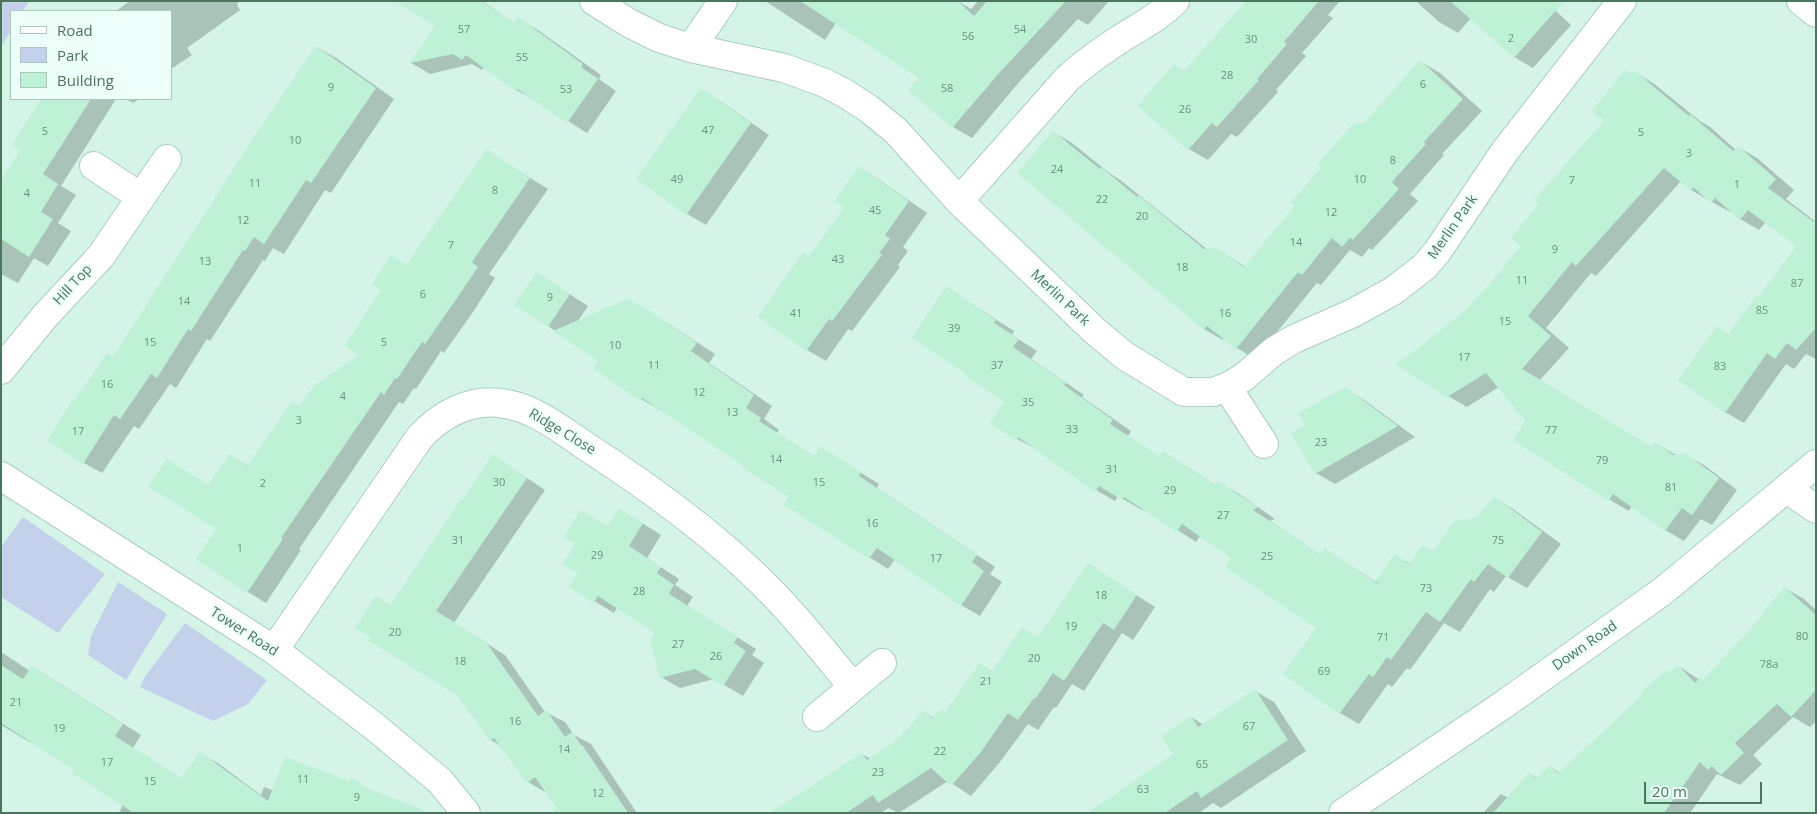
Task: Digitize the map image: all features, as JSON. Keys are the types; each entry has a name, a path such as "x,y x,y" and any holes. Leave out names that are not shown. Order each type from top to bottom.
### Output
{"street":[{"name":"Merlin Park","path":"594,1 636,27 659,38 691,48 784,68 825,83 869,109 896,131 959,201 1068,306 1125,356 1184,392 1213,392 1227,387 1244,377 1281,347 1353,313 1393,291 1424,267 1437,252 1505,151 1622,1"},
{"path":"691,48 723,1"},
{"path":"959,201 1067,79 1085,63 1154,19 1175,1"},
{"path":"1801,1 1816,12"},
{"name":"Hill Top","path":"1,370 45,316 101,256 167,159"},
{"path":"94,166 141,197"},
{"path":"1227,387 1264,444"},
{"name":"Ridge Close","path":"274,650 420,437 437,420 456,410 476,404 494,403 516,406 540,416 682,513 751,572 799,623 853,687"},
{"name":"Down Road","path":"1343,813 1503,704 1663,591 1816,464"},
{"name":"Tower Road","path":"1,476 274,650 374,726 432,775 448,790 466,813"},
{"path":"1787,489 1816,509"},
{"path":"817,717 882,663"}],"shaded area":[{"path":"30,1 1816,1 1816,813 1,813 1,47 10,33 10,100 172,100 172,10 24,10"}],"green space":[{"path":"1,1 30,1 24,10 10,10 10,33 1,47"},
{"path":"23,517 105,574 58,633 1,597 1,547"},
{"path":"118,582 167,614 126,680 88,655 91,636"},
{"path":"185,623 267,680 248,704 213,721 140,687 144,678"}],"building":[{"path":"395,1 481,1 514,23 518,17 583,64 581,67 598,79 567,123 517,89 515,91 466,55 462,60 453,54 410,63 435,26"},
{"path":"800,1 958,1 974,16 987,1 1066,1 1001,71 952,128 908,90 919,78"},
{"path":"1246,1 1319,1 1284,42 1287,44 1257,79 1259,80 1217,127 1212,123 1188,150 1138,106 1174,64 1183,72"},
{"path":"1450,1 1564,1 1514,58"},
{"path":"316,46 376,88 311,183 306,180 264,244 254,237 245,251 243,250 191,331 188,329 157,378 151,374 120,419 114,415 83,464 47,440 107,353 113,357 254,137"},
{"path":"1420,60 1463,99 1424,142 1426,144 1392,182 1399,189 1353,240 1350,238 1342,247 1332,238 1302,275 1298,272 1236,349 1207,326 1204,330 1017,173 1053,131 1137,197 1138,195 1142,198 1204,249 1216,247 1244,267 1295,206 1291,202 1320,169 1318,164 1353,124 1365,122"},
{"path":"1625,70 1631,74 1634,70 1733,151 1738,146 1776,179 1768,188 1814,222 1816,219 1816,328 1796,350 1787,343 1775,359 1767,353 1725,413 1678,380 1717,326 1728,334 1796,246 1748,210 1740,220 1715,198 1711,203 1693,187 1691,191 1664,168 1576,266 1572,262 1528,316 1551,336 1522,369 1652,447 1655,442 1673,455 1685,453 1719,478 1692,515 1682,508 1665,531 1613,494 1609,501 1513,440 1525,421 1486,373 1447,397 1395,364 1415,351 1468,308 1521,246 1511,238 1539,204 1534,200 1604,121 1592,111"},
{"path":"701,88 751,123 686,215 636,179"},
{"path":"40,100 90,100 43,174 58,184 41,212 53,219 29,257 1,239 1,181 20,150 12,145"},
{"path":"487,149 530,178 472,262 478,267 455,301 425,344 422,342 384,395 381,392 281,538 283,539 247,593 196,559 216,529 148,486 167,459 208,485 230,454 247,466 292,402 299,406 315,385 359,355 345,345 381,290 372,284 391,255 406,265"},
{"path":"859,166 909,201 885,235 890,239 879,253 882,255 832,321 829,319 806,351 758,317 803,252 809,256 844,208 835,201"},
{"path":"537,272 570,294 548,327 514,305"},
{"path":"946,286 996,320 994,323 1019,339 1013,347 1066,383 1064,385 1113,420 1110,424 1159,456 1163,451 1215,485 1218,481 1258,507 1253,510 1320,554 1325,548 1378,584 1376,580 1395,554 1409,564 1423,545 1432,552 1455,521 1477,518 1494,496 1542,532 1508,578 1488,564 1474,582 1471,579 1440,622 1426,612 1391,660 1387,657 1373,677 1369,674 1339,714 1283,674 1316,628 1225,567 1231,558 1182,524 1177,532 1124,497 1122,500 1099,486 1095,492 1018,437 1016,440 990,423 1004,402 912,338"},
{"path":"627,299 650,311 697,343 691,351 754,395 746,408 761,418 759,421 814,456 820,446 861,472 859,476 977,555 972,562 984,571 961,606 877,548 869,559 784,505 789,497 741,467 742,465 642,398 640,401 593,368 598,361 553,331"},
{"path":"1345,387 1398,426 1315,474 1291,433 1305,425 1298,413"},
{"path":"493,454 527,478 436,611 486,642 538,716 546,710 565,737 572,732 628,813 552,813 557,809 535,777 527,783 494,738 490,741 457,695 369,641 371,637 355,628 376,596 391,605"},
{"path":"619,508 643,523 629,546 661,567 657,573 674,585 669,594 738,637 734,643 746,651 723,686 695,669 660,678 650,641 655,633 598,596 594,603 569,587 578,573 563,564 575,544 564,537 580,510 608,526"},
{"path":"1088,563 1137,595 1114,630 1103,623 1064,681 1053,673 1018,720 1008,713 981,752 951,786 931,768 878,803 873,795 846,813 770,813 862,753 867,760 897,740 924,710 932,718 941,709 945,712 980,663 992,672 1022,627 1038,637"},
{"path":"1785,587 1816,615 1816,690 1791,717 1777,704 1735,743 1744,753 1721,775 1712,766 1708,770 1700,762 1664,813 1493,813 1529,773 1536,779 1549,765 1558,773 1642,696 1640,693 1667,670 1670,672 1678,665 1695,683 1700,677 1703,680 1763,615 1762,613"},
{"path":"1,665 23,679 32,666 123,724 115,736 181,778 200,752 268,801 285,757 349,781 351,778 369,789 424,810 424,813 134,813 72,773 74,770 1,723"},
{"path":"1255,689 1288,740 1201,798 1197,791 1165,813 1088,813 1173,754 1161,736 1191,716 1198,727"}]}
